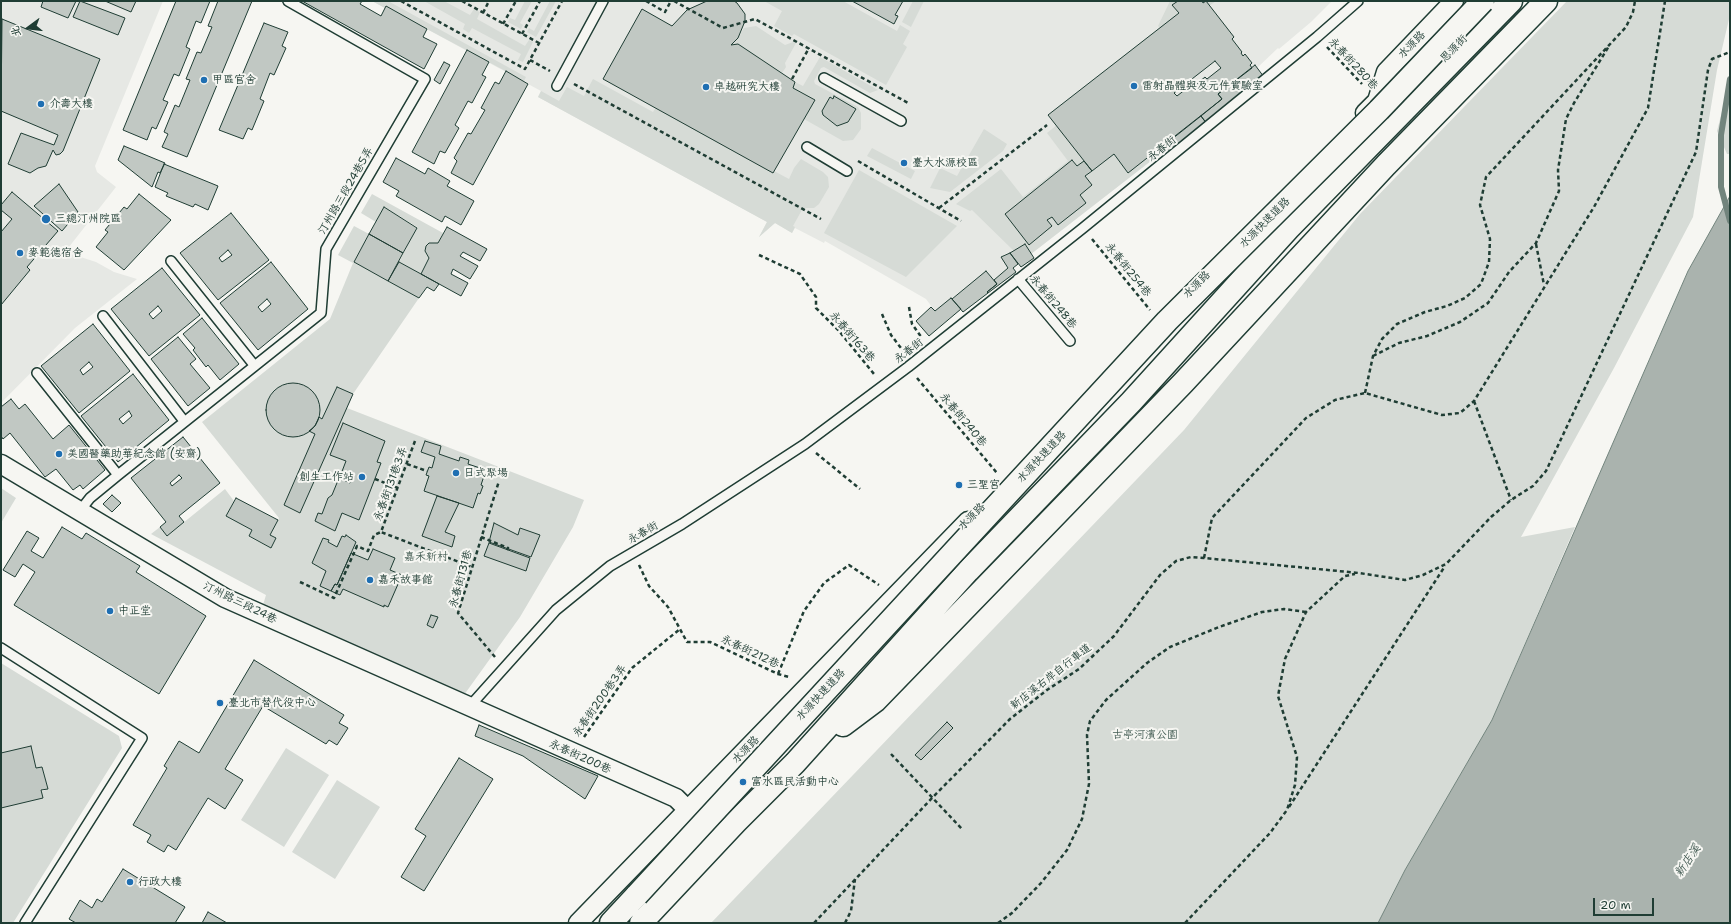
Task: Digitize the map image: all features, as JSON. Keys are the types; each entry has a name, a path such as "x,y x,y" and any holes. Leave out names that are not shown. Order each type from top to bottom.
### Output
{"highway":[{"name":"水源快速道路","path":"611,923 1167,321 1379,110 1483,1"},
{"path":"641,923 736,822 795,763 968,571 1131,402 1288,229 1512,1"},
{"path":"795,763 875,701 1183,382 1386,166 1546,1"}],"street":[{"name":"水源路","path":"578,923 1377,101 1386,72 1454,1"},
{"name":"思源街","path":"1377,101 1400,86 1426,78 1500,1"},
{"name":"汀州路三段24巷","path":"1,464 225,598 469,707"},
{"name":"永春街200巷","path":"469,707 676,798 688,810"}],"lane":[{"name":"汀州路三段24巷5弄","path":"79,512 90,498 184,421 321,313 326,249 425,79 288,1"},
{"path":"559,82 603,1"},
{"name":"永春街","path":"469,707 556,610 610,566 682,524 805,444 910,366 1083,228 1317,37 1358,1"},
{"path":"824,78 901,121"},
{"path":"807,147 848,171"},
{"path":"172,261 254,365"},
{"name":"永春街248巷","path":"1018,279 1070,341"},
{"path":"103,316 184,421"},
{"path":"37,373 118,475"},
{"path":"1,648 142,738 25,923"}],"path":[{"path":"401,1 525,69 562,1"},
{"path":"462,1 539,43"},
{"path":"483,13 489,1"},
{"path":"503,24 516,1"},
{"path":"522,34 540,1"},
{"path":"646,1 666,12 673,1 723,28 755,18 910,104"},
{"path":"1365,393 1372,356 1382,339 1397,324 1425,312 1459,301 1481,284 1489,262 1490,239 1480,205 1482,189 1486,178 1626,27 1633,12 1635,1"},
{"path":"1204,558 1212,518 1306,418 1335,400 1365,393 1442,414 1460,413 1474,401 1544,285 1594,207 1648,108 1665,1"},
{"name":"永春街280巷","path":"1317,37 1377,101"},
{"path":"1372,356 1399,343 1427,336 1460,322 1488,303 1509,272 1536,244 1559,191 1558,170 1566,119 1574,103 1612,41"},
{"path":"792,79 809,48"},
{"path":"1184,923 1270,833 1287,810 1446,564 1491,517 1511,500 1534,486 1546,472 1696,152 1708,70 1712,59 1730,52"},
{"path":"530,60 559,82 821,219"},
{"path":"939,208 1047,125"},
{"path":"854,159 961,221"},
{"name":"永春街254巷","path":"1083,228 1161,322"},
{"path":"1536,244 1544,285"},
{"name":"永春街163巷","path":"759,255 800,274 816,297 816,308 839,331 883,386"},
{"path":"909,308 912,324 931,350"},
{"name":"永春街240巷","path":"882,314 891,335 910,366 992,468 1006,482"},
{"path":"1474,401 1511,500"},
{"name":"永春街131巷3弄","path":"415,441 381,532 472,567"},
{"path":"805,444 860,489"},
{"path":"407,464 427,471"},
{"path":"375,479 398,488"},
{"name":"永春街131巷","path":"499,481 458,613 505,668"},
{"path":"300,582 334,598 357,546 368,551 374,535 381,532"},
{"path":"481,537 508,548 507,550"},
{"name":"永春街212巷","path":"633,553 649,586 668,607 687,642 710,642 778,674 791,678"},
{"name":"新店溪右岸自行車道","path":"814,923 933,797 1010,719 1079,669 1114,636 1160,575 1176,561 1191,557 1204,558 1359,573 1405,580 1423,575 1446,564"},
{"path":"778,674 804,611 824,583 850,565 879,585"},
{"path":"1287,810 1295,785 1297,757 1278,696 1285,659 1306,612 1345,576 1359,573"},
{"path":"998,923 1012,913 1031,893 1067,850 1082,819 1089,784 1088,735 1090,721 1106,700 1147,663 1170,647 1218,627 1262,612 1284,609 1306,612"},
{"name":"永春街200巷3弄","path":"572,753 632,668 680,629"},
{"path":"892,754 962,829"},
{"path":"845,923 851,911 855,879"}],"shaded area":[{"name":"三總汀州院區","path":"1,1 163,1 95,166 97,172 116,187 65,252 96,262 114,272 137,279 75,328 1,403"},
{"name":"臺大水源校區","path":"372,1 1332,1 1311,22 1279,49 1278,48 1257,68 1255,65 1222,99 1162,146 1165,150 1031,254 1025,245 1015,252 1005,254 1002,257 1008,268 994,280 986,272 935,311 926,299 825,241 824,243 795,228 792,233 775,223 759,237 767,222 538,97 541,91 386,7 385,8"}],"green space":[{"path":"372,1 388,1 526,77 524,81 386,7 385,8"},
{"path":"424,1 444,1 470,15 474,9 480,12 477,19 525,46 529,40 533,42 523,62 518,60 521,54 472,28 469,33 463,29 465,24"},
{"path":"525,1 532,1 520,23 523,25 521,29 508,22 510,18 515,20"},
{"path":"550,1 556,1 536,37 527,32 529,28 534,31"},
{"path":"764,1 843,1 897,31 900,25 910,31 903,44 907,47 886,85 794,34 792,36 774,26 782,11"},
{"path":"913,1 924,1 911,27 902,22"},
{"path":"1170,1 1216,1 1209,6 1160,28 1158,26"},
{"name":"古亭河濱公園","path":"1567,1 1730,1 1730,15 1717,70 1693,217 1614,368 1521,537 1575,527 1492,720 1405,870 1378,923 711,923 1184,430 1360,214"},
{"path":"756,26 785,45 793,42 796,43 785,63 786,67 782,73 738,44 731,45 738,38 744,28"},
{"path":"820,57 878,90 870,93 824,67 821,68 814,81 815,84 858,107 861,113 861,129 853,140 843,141 804,119 815,100 793,88 793,85 795,82 803,86"},
{"path":"593,79 653,112 656,107 773,173 774,171 789,179 794,168 801,159 823,172 828,177 829,187 819,204 814,208 803,208 793,226 795,227 792,233 775,223 759,237 767,222 538,97 541,91 559,101 567,87 584,96"},
{"path":"1730,80 1730,154 1727,154 1717,131"},
{"path":"1057,125 1114,154 1128,173 1162,147 1165,150 1031,254 1025,245 1015,252 972,210 970,211 956,204 1001,169 1023,197 1068,161 1047,133"},
{"path":"984,129 1007,144 1003,151 950,192 930,188 940,168 957,176"},
{"path":"872,148 915,171 911,179 867,156"},
{"path":"859,170 957,226 906,277 824,233"},
{"path":"372,194 443,233 438,243 429,243 426,246 425,251 429,258 421,274 399,262 417,227 384,207 376,222 361,213"},
{"name":"嘉禾新村","path":"354,226 369,234 354,262 419,298 353,394 347,408 584,500 573,527 520,617 464,695 263,605 266,595 151,534 160,527 167,536 225,489 234,501 226,516 252,530 249,537 271,548 276,538 270,535 279,518 202,422 330,319 353,263 338,255"},
{"path":"1,488 16,498 1,523"},
{"path":"1,663 119,736 122,748 13,923 1,923 1,808 48,789 42,767 36,768 1,753"},
{"path":"286,748 329,775 284,847 241,820"},
{"path":"337,780 380,807 335,879 292,852"}],"water":[{"name":"新店溪","path":"1730,196 1730,923 1378,923 1405,870 1492,720 1688,271"}],"building":[{"path":"43,1 76,1 68,18 41,7"},
{"path":"80,1 125,18 118,35 73,17"},
{"path":"105,1 136,1 131,12"},
{"name":"甲區官舍","path":"176,1 210,1 201,23 196,21 186,47 190,49 179,76 174,74 163,100 168,102 156,129 152,127 147,140 123,130"},
{"name":"甲區官舍","path":"218,1 252,1 187,157 162,147 168,134 164,132 175,105 179,107 190,80 186,79 197,52 201,53 212,27 208,26"},
{"path":"302,1 362,1 360,4 381,16 386,6 427,29 423,37 437,44 424,69"},
{"name":"卓越研究大樓","path":"707,1 734,1 737,3 745,14 745,21 738,38 731,45 738,44 795,82 793,88 815,100 773,173 603,79 642,9 672,26 687,10"},
{"path":"852,1 903,1 895,15 898,16 894,24"},
{"name":"雷射晶體與及元件實驗室","path":"1178,1 1202,1 1203,3 1206,1 1234,37 1232,39 1242,52 1241,53 1243,56 1245,54 1252,63 1250,65 1252,68 1218,94 1222,99 1128,173 1114,154 1092,171 1048,115 1179,13 1172,5","holes":["1215,61 1221,68 1207,79 1205,77 1193,87 1191,85 1177,96 1174,93"]},
{"name":"介壽大樓","path":"2,19 100,59 63,151 56,155 53,150 46,166 38,168 30,173 8,164 21,133 54,145 58,135 1,111"},
{"name":"甲區官舍","path":"264,23 288,32 282,46 286,48 274,75 270,73 260,99 264,101 252,130 248,128 243,139 219,130"},
{"path":"467,50 489,62 482,75 486,77 472,103 468,101 455,125 459,128 445,153 440,151 434,164 412,152"},
{"path":"444,62 450,65 440,84 434,80"},
{"path":"1255,65 1264,77 1207,124 1201,116 1222,99 1218,94"},
{"path":"506,71 528,84 473,185 451,173 457,161 454,158 468,133 471,134 485,110 481,108 495,82 499,84"},
{"path":"834,96 856,109 848,122 837,126 823,115 822,111 830,97 833,99"},
{"path":"1201,116 1207,124 1169,156 1162,147"},
{"path":"124,146 165,163 160,173 158,172 152,187 118,160"},
{"path":"396,158 425,174 428,168 450,181 447,186 474,201 461,225 445,216 442,222 396,196 399,191 383,182"},
{"path":"1072,160 1077,166 1084,161 1092,171 1085,176 1092,185 1080,195 1086,203 1058,225 1052,217 1047,220 1052,226 1029,245 1005,214"},
{"path":"164,164 218,186 208,210 195,204 193,207 166,196 168,193 155,187"},
{"path":"59,184 78,212 62,231 34,206"},
{"name":"麥範德宿舍","path":"12,192 58,231 27,267 30,270 1,305 1,232 12,219 1,210 1,205"},
{"path":"139,194 171,220 124,270 96,247 108,232 105,230 124,207 127,209"},
{"path":"384,207 417,228 403,253 369,234"},
{"path":"231,213 269,260 218,300 180,253","holes":["228,250 232,255 222,262 219,258"]},
{"path":"447,227 487,249 480,261 463,252 460,256 478,266 470,279 453,269 451,274 468,283 461,296 421,274 429,258 425,251 426,246 429,243 438,243"},
{"path":"369,234 403,253 388,281 354,262"},
{"path":"1025,244 1034,258 1021,267 1010,253"},
{"path":"1010,253 1018,264 1013,268 1016,272 988,293 987,292 997,284 994,280 1008,268 1001,257"},
{"path":"271,262 308,309 258,350 220,303","holes":["267,299 271,304 262,312 258,307"]},
{"path":"399,262 439,284 434,291 427,287 419,298 388,281"},
{"path":"162,268 200,315 149,356 111,309","holes":["158,306 162,311 153,319 149,314"]},
{"path":"986,271 997,284 987,292 988,293 963,312 952,299"},
{"path":"951,298 961,309 929,336 916,321 931,307 935,311"},
{"path":"202,318 239,364 220,380 208,365 206,367 193,350 195,348 183,334"},
{"path":"93,324 130,371 79,413 41,366","holes":["89,362 93,367 83,375 80,370"]},
{"path":"178,337 196,359 190,364 210,388 188,406 151,359"},
{"path":"133,374 169,420 118,462 81,416","holes":["129,411 132,416 123,424 119,419"]},
{"path":"288,383 298,383 308,387 316,395 320,405 320,415 316,425 308,433 298,437 288,437 278,433 270,425 266,415 266,405 270,395 278,387"},
{"path":"337,387 353,394 300,513 284,505 315,434 309,431 315,426 319,417 322,419"},
{"name":"美國醫藥助華紀念館 (安齋)","path":"11,399 19,409 25,404 53,439 69,425 105,470 83,489 80,485 73,490 56,469 45,477 10,433 3,439 1,436 1,407"},
{"name":"創生工作站","path":"343,423 385,441 377,462 381,463 359,520 342,513 335,531 315,521 318,513 322,514 328,498 332,495 339,478 350,483 351,479 341,474 346,461 330,455"},
{"path":"183,437 220,483 179,516 184,522 167,536 160,527 166,522 131,478","holes":["179,475 182,478 172,486 170,483"]},
{"name":"日式聚場","path":"425,441 441,446 439,454 459,461 460,457 469,460 468,464 486,470 481,485 483,486 480,494 478,493 473,508 424,491 429,476 426,475 429,467 432,468 435,457 421,452"},
{"path":"112,495 121,503 112,512 103,504"},
{"path":"437,496 459,503 445,532 455,536 452,547 422,536"},
{"path":"236,498 278,520 270,535 276,538 271,548 249,536 252,530 226,516"},
{"path":"494,523 518,535 520,528 540,535 531,557 489,542"},
{"name":"中正堂","path":"62,527 82,539 86,533 140,566 136,572 206,616 159,694 14,605 35,572 23,564 15,577 3,570 27,531 39,538 31,551 43,558"},
{"path":"346,535 356,542 337,585 335,584 331,591 320,586 326,571 312,563 323,538 329,540 328,542 337,547 342,536 345,537"},
{"path":"489,543 530,558 526,571 484,556"},
{"name":"嘉禾故事館","path":"373,549 395,558 390,570 402,575 388,607 384,605 384,607 343,589 340,595 331,591 335,584 337,585 351,553 368,560"},
{"path":"431,615 438,617 433,628 427,625"},
{"path":"254,660 344,715 339,723 348,728 337,745 329,740 326,744 263,706 225,769 243,780 225,809 208,798 176,850 168,845 164,852 147,842 151,835 133,825 167,768 164,766 179,741 199,753"},
{"path":"947,722 953,728 921,760 915,755"},
{"path":"479,725 598,776 585,799 523,756 475,736"},
{"path":"31,746 36,768 42,767 48,789 41,790 43,798 1,808 1,753"},
{"path":"459,758 493,779 424,891 401,877 426,836 415,829"},
{"name":"行政大樓","path":"123,869 185,907 175,923 76,923 69,919 80,900 92,908 97,899 102,902"},
{"path":"208,912 227,923 202,923"}],"waterway":[{"path":"1730,79 1721,135 1721,187 1730,221"}],"place":[{"name":"甲區官舍","path":"204,80"},
{"name":"雷射晶體與及元件實驗室","path":"1134,86"},
{"name":"卓越研究大樓","path":"706,87"},
{"name":"介壽大樓","path":"41,104"},
{"name":"臺大水源校區","path":"904,163"},
{"name":"三總汀州院區","path":"46,219"},
{"name":"麥範德宿舍","path":"20,253"},
{"name":"美國醫藥助華紀念館 (安齋)","path":"59,454"},
{"name":"日式聚場","path":"456,473"},
{"name":"創生工作站","path":"362,477"},
{"name":"三聖宮","path":"959,485"},
{"name":"嘉禾故事館","path":"370,580"},
{"name":"中正堂","path":"110,611"},
{"name":"臺北市替代役中心","path":"220,703"},
{"name":"富水區民活動中心","path":"743,782"},
{"name":"行政大樓","path":"130,882"}]}
